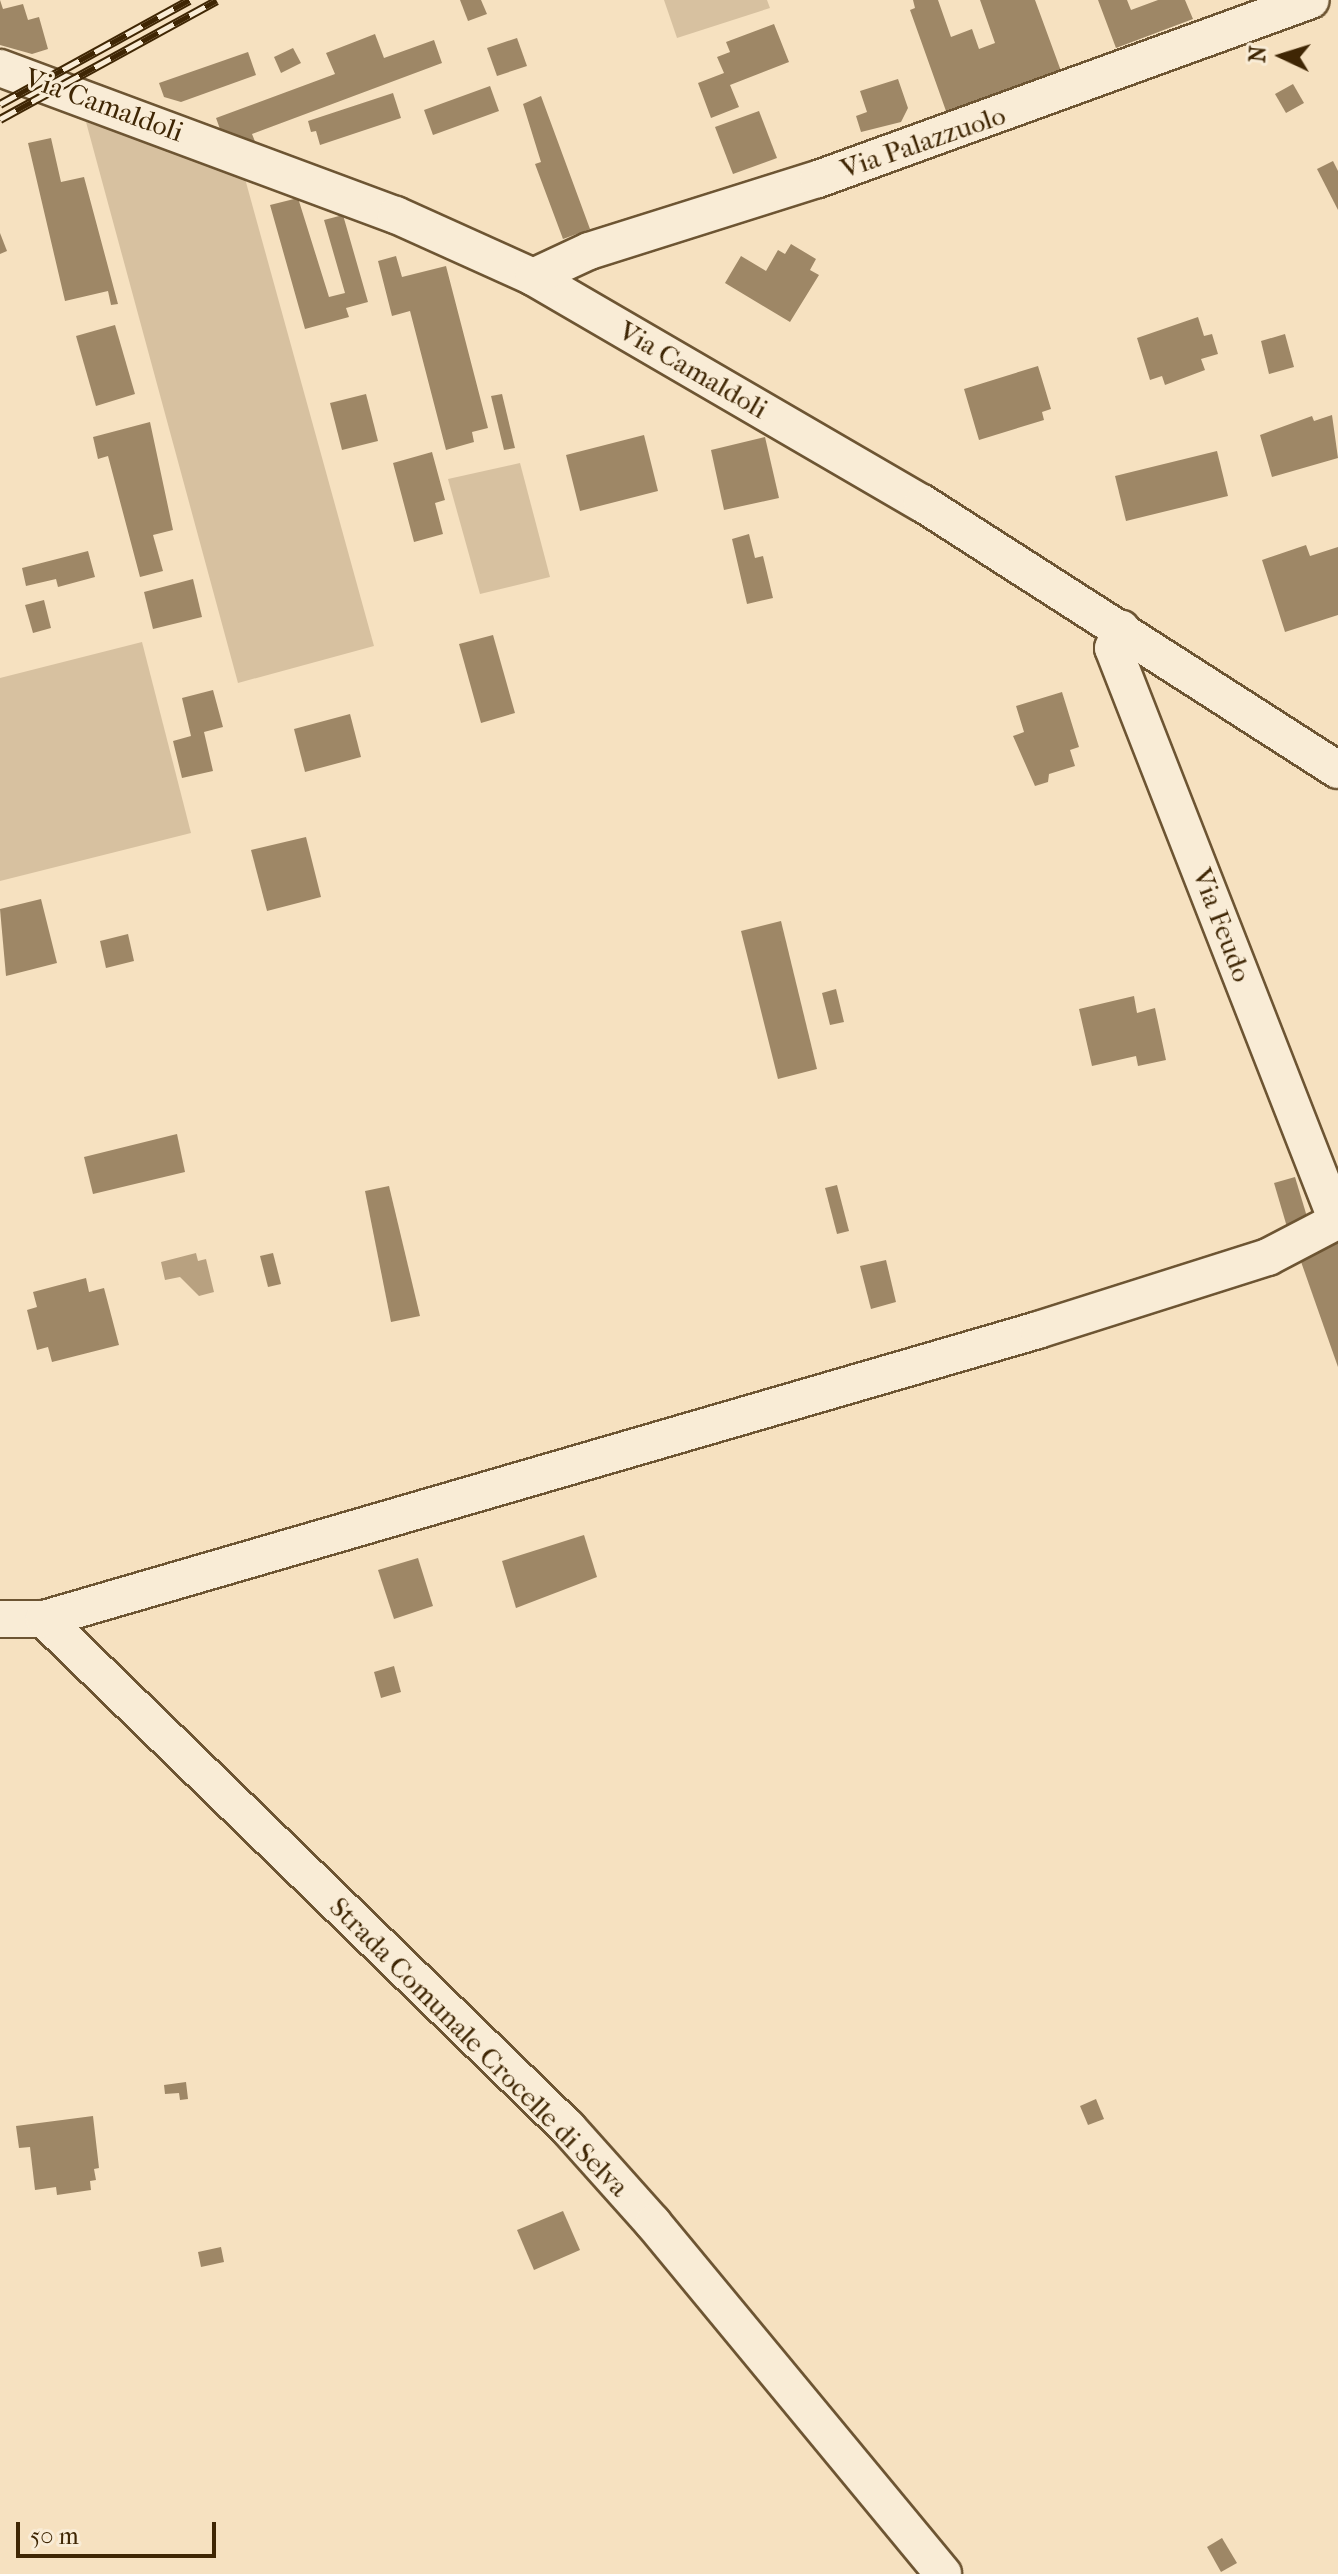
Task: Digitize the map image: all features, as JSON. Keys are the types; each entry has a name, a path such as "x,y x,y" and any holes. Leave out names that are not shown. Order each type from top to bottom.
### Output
{"street":[{"name":"Via Palazzuolo","path":"533,277 589,251 832,174 1311,0"},
{"name":"Via Camaldoli","path":"0,68 396,215 533,277 922,503 1338,770"},
{"name":"Via Feudo","path":"1121,629 1113,648 1337,1221"},
{"path":"0,1619 44,1619 1038,1330 1268,1257 1337,1221"},
{"name":"Strada Comunale Crocelle di Selva","path":"44,1619 568,2128 653,2223 943,2574"}],"shaded area":[{"path":"664,0 767,0 770,8 677,38"},
{"path":"86,122 244,175 374,646 238,683"},
{"path":"520,463 550,577 480,594 448,479"},
{"path":"142,642 191,833 0,881 0,678"},
{"path":"196,1253 198,1261 206,1259 214,1292 199,1296 180,1277 165,1280 161,1262"}],"building":[{"path":"0,0 3,9 23,4 28,20 39,17 48,49 32,54 0,45"},
{"path":"460,0 481,0 487,14 468,21"},
{"path":"913,0 938,0 951,37 972,29 979,49 995,43 980,0 1035,0 1061,71 946,111 910,10 915,8"},
{"path":"1098,0 1127,0 1131,10 1158,0 1185,0 1193,19 1116,48"},
{"path":"774,24 789,62 730,85 739,107 711,118 698,83 724,73 717,57 730,52 726,42"},
{"path":"375,34 384,58 434,40 442,63 252,134 256,144 220,129 216,118 335,74 326,53"},
{"path":"517,38 527,66 497,76 487,48"},
{"path":"293,48 301,63 281,73 274,57"},
{"path":"248,52 256,75 181,102 164,97 159,83"},
{"path":"898,79 908,108 901,122 861,132 856,116 867,112 860,91"},
{"path":"1293,84 1304,103 1286,113 1275,94"},
{"path":"490,86 499,111 433,135 424,110"},
{"path":"393,93 401,118 320,145 316,131 311,132 308,121"},
{"path":"541,96 590,229 563,239 535,164 541,162 523,104"},
{"path":"759,111 777,158 733,174 715,127"},
{"path":"51,138 61,182 84,177 118,304 111,305 108,291 65,301 28,143"},
{"path":"1333,161 1338,171 1338,210 1317,169"},
{"path":"298,198 329,297 345,293 324,220 343,215 368,302 346,308 349,317 305,329 270,205"},
{"path":"0,233 7,251 0,254"},
{"path":"791,244 816,259 810,270 819,275 790,322 725,283 741,256 766,271 778,250 785,254"},
{"path":"396,256 402,277 446,266 488,428 472,432 474,442 446,450 410,311 392,316 378,261"},
{"path":"1198,317 1204,336 1212,334 1218,354 1201,359 1205,370 1165,385 1162,376 1150,380 1137,338"},
{"path":"115,325 135,394 96,406 76,336"},
{"path":"1285,334 1294,367 1269,374 1261,341"},
{"path":"1038,366 1051,409 1042,412 1044,420 979,440 964,389"},
{"path":"366,394 378,441 342,450 330,403"},
{"path":"502,394 515,448 504,450 491,396"},
{"path":"1332,415 1338,458 1272,477 1260,435 1312,416 1314,421"},
{"path":"150,422 173,530 153,535 163,571 140,577 108,456 98,459 93,437"},
{"path":"644,435 658,491 580,511 566,455"},
{"path":"765,437 779,498 724,510 711,450"},
{"path":"1217,451 1228,496 1126,521 1115,476"},
{"path":"432,452 445,500 435,503 443,534 414,542 393,463"},
{"path":"749,534 755,558 763,556 773,598 747,604 732,539"},
{"path":"1306,545 1310,556 1338,547 1338,615 1285,632 1262,560"},
{"path":"88,551 95,577 58,587 56,579 26,586 22,568"},
{"path":"193,579 202,617 153,629 144,592"},
{"path":"44,600 51,628 33,633 25,605"},
{"path":"493,635 515,713 481,723 459,644"},
{"path":"213,690 223,727 204,732 213,771 182,778 173,741 191,736 182,698"},
{"path":"1062,692 1079,747 1070,750 1075,766 1049,774 1048,782 1035,786 1013,736 1024,732 1016,706"},
{"path":"350,714 361,757 305,772 294,729"},
{"path":"306,837 321,897 267,911 251,850"},
{"path":"41,899 57,963 6,976 0,909"},
{"path":"781,921 817,1069 778,1079 741,931"},
{"path":"128,934 134,961 106,968 100,941"},
{"path":"836,989 844,1022 830,1025 822,993"},
{"path":"1134,996 1137,1013 1155,1008 1166,1060 1138,1066 1136,1056 1092,1066 1079,1009"},
{"path":"177,1134 185,1172 93,1194 84,1157"},
{"path":"1295,1177 1308,1220 1287,1227 1274,1183"},
{"path":"837,1185 849,1231 837,1234 825,1188"},
{"path":"389,1186 420,1316 391,1322 365,1191"},
{"path":"1338,1243 1338,1367 1299,1256"},
{"path":"273,1253 281,1284 268,1287 260,1256"},
{"path":"886,1260 896,1302 871,1309 860,1266"},
{"path":"86,1278 89,1292 104,1288 119,1345 52,1362 48,1347 37,1350 27,1310 37,1307 33,1292"},
{"path":"584,1535 597,1577 516,1608 502,1561"},
{"path":"418,1558 433,1606 394,1619 378,1570"},
{"path":"394,1666 401,1692 381,1698 374,1672"},
{"path":"186,2082 188,2099 180,2100 179,2093 165,2094 164,2085"},
{"path":"1096,2099 1104,2119 1088,2125 1080,2106"},
{"path":"93,2116 99,2168 94,2169 96,2180 90,2181 91,2190 57,2195 56,2187 35,2190 30,2147 19,2148 16,2126"},
{"path":"563,2211 580,2250 534,2270 517,2230"},
{"path":"221,2247 224,2262 201,2267 198,2252"},
{"path":"1222,2538 1237,2563 1221,2572 1207,2547"}],"railway":[{"path":"0,104 189,0"},
{"path":"0,119 217,0"}]}
